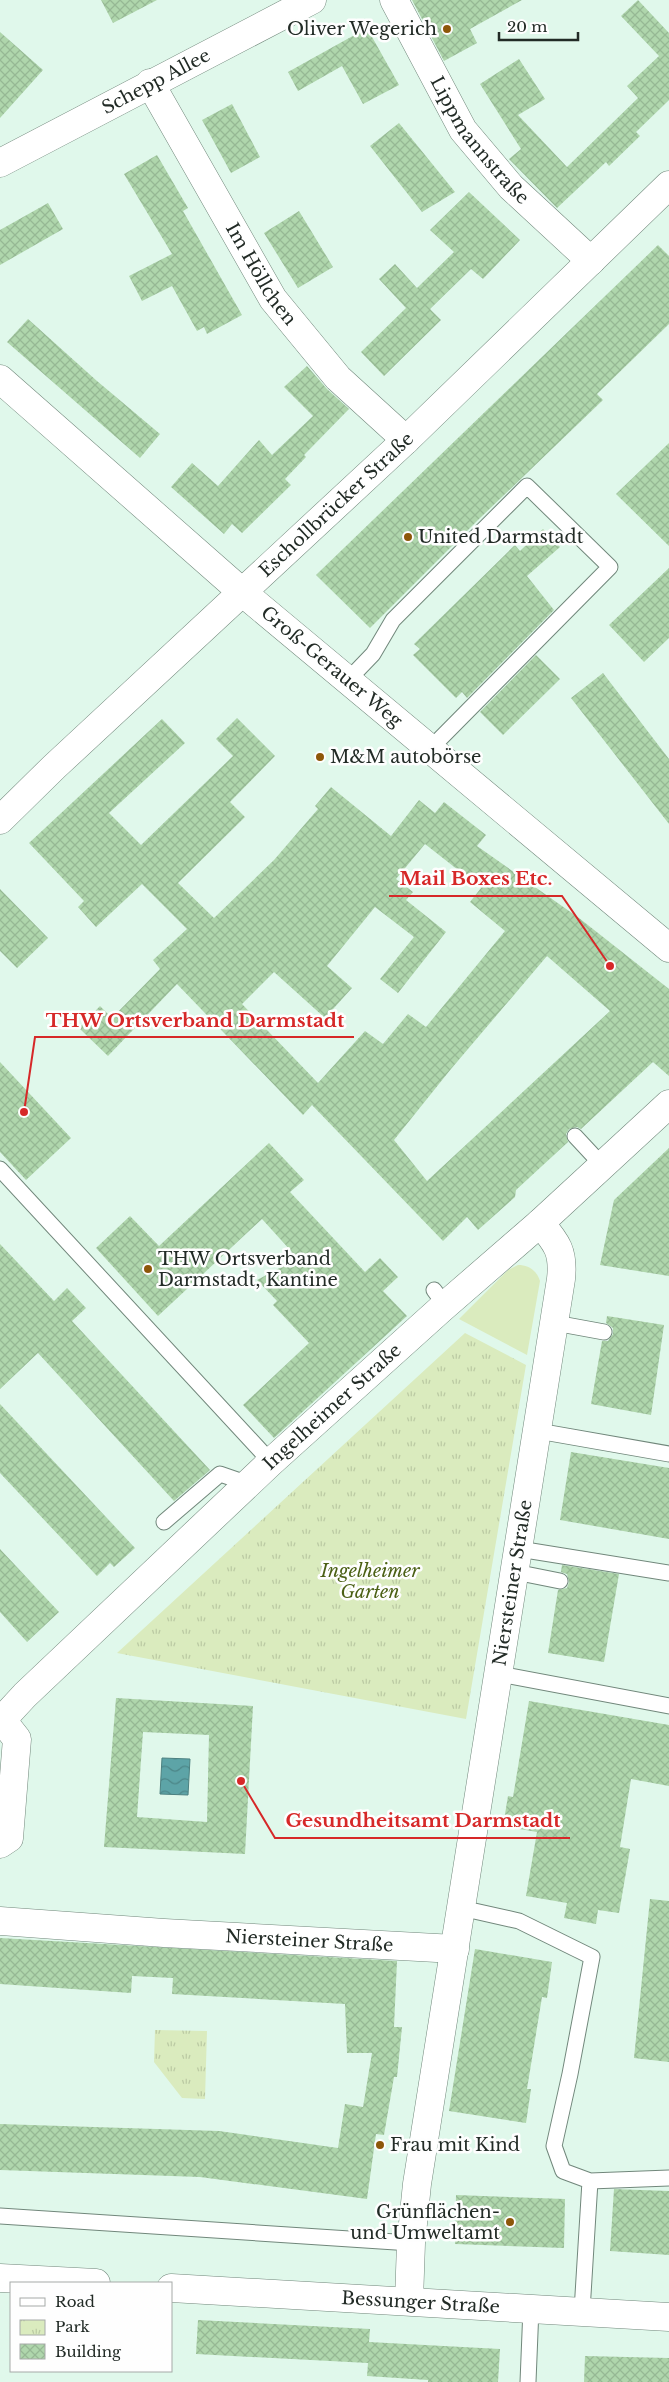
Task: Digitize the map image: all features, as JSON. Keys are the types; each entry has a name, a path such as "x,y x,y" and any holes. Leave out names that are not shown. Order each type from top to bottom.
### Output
{"street":[{"name":"Schepp Allee","path":"0,163 312,0"},
{"name":"Lippmannstraße","path":"394,0 463,130 510,186 591,261"},
{"name":"Im Höllchen","path":"150,83 272,299 338,378 406,440"},
{"name":"Eschollbrücker Straße","path":"0,820 406,440 669,185"},
{"name":"Groß-Gerauer Weg","path":"0,380 242,592 429,750 669,948"},
{"name":"Ingelheimer Straße","path":"0,1844 9,1838 17,1739 1,1721 25,1695 249,1484 440,1297 540,1223 669,1104"},
{"name":"Niersteiner Straße","path":"409,2301 411,2243 417,2184 555,1323 562,1258 553,1238 540,1223"},
{"name":"Niersteiner Straße","path":"0,1921 164,1933 455,1948"},
{"path":"0,2278 77,2282"},
{"name":"Bessunger Straße","path":"172,2288 669,2317"}],"lane":[{"path":"348,680 373,654 393,620 527,486 610,567 429,750"},
{"path":"575,1136 602,1165"},
{"path":"0,1169 271,1462"},
{"path":"555,1323 604,1332"},
{"path":"538,1431 669,1454"},
{"path":"164,1522 220,1474 249,1484"},
{"path":"517,1560 669,1572"},
{"path":"517,1560 560,1581"},
{"path":"499,1674 669,1706"},
{"path":"461,1908 519,1921 592,1957 554,2146 563,2171 590,2180 669,2178"},
{"path":"582,2311 590,2180"},
{"path":"0,2216 411,2243"},
{"path":"528,2382 531,2308"}],"green space":[{"path":"518,1265 532,1269 540,1281 527,1355 459,1319 508,1270"},
{"name":"Ingelheimer Garten","path":"465,1333 526,1365 466,1719 117,1653"},
{"path":"155,2030 207,2031 205,2099 182,2098 154,2062"}],"water":[{"path":"162,1758 190,1759 188,1795 160,1794"}],"building":[{"path":"101,0 157,0 113,23"},
{"path":"412,0 522,0 470,29 477,43 444,61"},
{"path":"638,0 669,33 669,100 636,132 640,136 609,166 606,162 557,208 509,159 521,149 480,84 519,59 545,99 518,115 567,167 638,98 627,86 659,56 621,16"},
{"path":"367,28 399,85 363,104 342,66 298,91 288,72"},
{"path":"0,32 43,70 0,118"},
{"path":"232,104 260,157 231,173 202,120"},
{"path":"399,123 455,192 422,212 370,146"},
{"path":"157,155 188,208 183,211 242,315 207,334 204,327 197,331 172,286 142,301 129,276 172,254 124,174"},
{"path":"469,192 520,240 483,279 471,269 430,309 441,320 384,376 361,352 406,308 379,279 395,264 417,288 454,252 430,230"},
{"path":"48,203 63,229 0,265 0,230"},
{"path":"299,211 333,267 298,288 264,233"},
{"path":"658,245 669,256 669,324 597,394 603,400 479,519 370,628 316,575"},
{"path":"28,319 160,434 140,458 7,342"},
{"path":"307,366 327,389 349,409 304,455 306,457 285,479 291,485 242,533 232,524 224,534 171,487 192,463 218,486 259,440 272,455 313,416 284,387"},
{"path":"669,443 669,546 616,494"},
{"path":"543,529 560,547 527,576 554,610 467,698 462,692 456,698 413,655 420,649 414,644 515,545 520,551"},
{"path":"669,568 669,638 644,662 609,625"},
{"path":"536,655 560,679 503,735 480,712"},
{"path":"603,673 669,759 669,824 571,698"},
{"path":"237,718 275,756 230,802 245,817 178,883 214,918 274,860 318,809 315,806 331,787 391,836 419,800 435,813 444,802 486,835 477,846 579,918 669,989 669,1076 653,1062 581,1129 577,1127 569,1129 566,1134 568,1142 516,1190 515,1197 478,1230 467,1217 443,1241 312,1105 303,1115 177,984 108,1056 79,1028 100,1006 112,1018 160,969 153,960 187,929 142,884 96,927 78,907 84,901 29,843 162,719 185,743 109,813 141,845 233,756 216,739","holes":["425,844 481,888 470,902 505,931 426,1027 408,1014 383,1044 365,1031 318,1083 242,1004 274,972 325,1018 352,988 327,966 375,907 414,937 380,979 398,993 446,932 406,900 413,892 396,879","547,956 610,1011 427,1181 394,1140 451,1069"]},
{"path":"0,889 48,938 17,968 0,951"},
{"path":"0,1062 71,1138 26,1180 0,1152"},
{"path":"269,1143 304,1180 290,1192 365,1272 380,1258 398,1277 383,1291 407,1316 274,1438 243,1405 309,1343 273,1305 277,1301 257,1280 293,1261 288,1256 292,1252 262,1219 158,1316 96,1248 130,1216 159,1246"},
{"path":"669,1148 669,1276 600,1265 614,1200"},
{"path":"0,1244 54,1301 67,1288 86,1308 72,1321 210,1470 174,1501 38,1353 0,1389"},
{"path":"607,1316 664,1325 651,1415 591,1404 602,1341 608,1341 613,1334 613,1328 606,1323"},
{"path":"0,1404 135,1548 114,1567 110,1563 97,1576 0,1473"},
{"path":"571,1452 669,1468 669,1539 560,1520"},
{"path":"0,1549 59,1612 27,1642 0,1612"},
{"path":"562,1565 619,1574 604,1662 548,1653 558,1590 567,1588 569,1582 567,1574 561,1572"},
{"path":"116,1698 253,1706 245,1854 104,1847","holes":["143,1732 209,1735 207,1822 137,1817"]},
{"path":"529,1701 669,1725 669,1786 631,1779 620,1847 630,1849 619,1913 598,1910 596,1924 564,1918 567,1903 526,1896 537,1832 503,1826 508,1796 513,1797"},
{"path":"650,1899 669,1901 669,2062 634,2058"},
{"path":"0,1938 397,1961 394,2027 402,2027 397,2077 394,2077 384,2135 376,2134 367,2199 200,2177 0,2170 0,2124 219,2131 338,2148 345,2104 363,2107 372,2053 347,2053 345,2004 172,1994 173,1978 132,1976 131,1993 0,1984"},
{"path":"475,1949 552,1962 547,1998 542,1997 527,2089 531,2089 526,2123 449,2111"},
{"path":"614,2189 669,2191 669,2255 610,2251"},
{"name":"Grünflächen- und Umweltamt","path":"456,2195 565,2199 564,2248 455,2244"},
{"path":"198,2320 370,2329 369,2342 500,2349 498,2382 428,2382 428,2380 367,2376 368,2363 196,2354"},
{"path":"585,2356 669,2358 669,2382 584,2382"}],"place":[{"name":"Oliver Wegerich","path":"447,29"},
{"name":"United Darmstadt","path":"408,537"},
{"name":"M&M autobörse","path":"320,757"},
{"name":"Mail Boxes Etc.","path":"610,966"},
{"name":"THW Ortsverband Darmstadt","path":"24,1112"},
{"name":"THW Ortsverband Darmstadt, Kantine","path":"148,1269"},
{"name":"Gesundheitsamt Darmstadt","path":"241,1781"},
{"name":"Frau mit Kind","path":"380,2145"},
{"name":"Grünflächen- und Umweltamt","path":"510,2222"}]}
